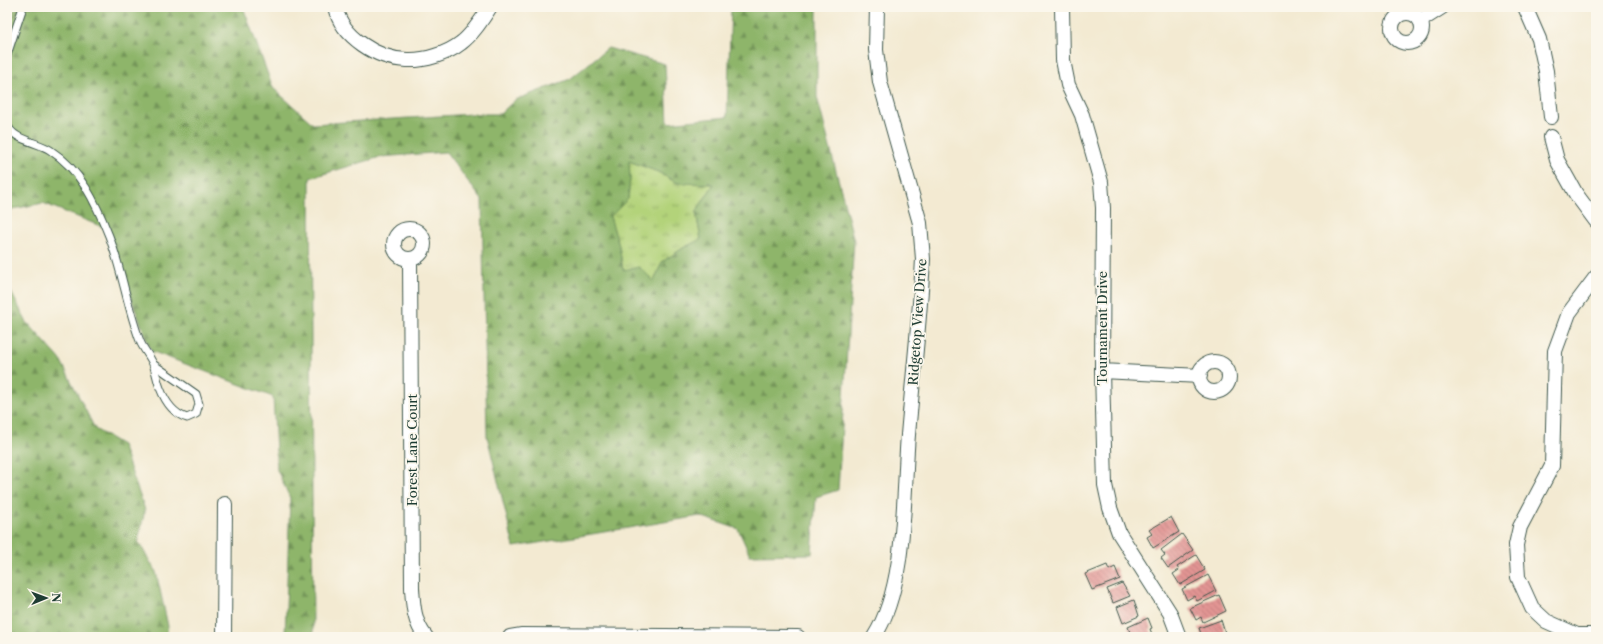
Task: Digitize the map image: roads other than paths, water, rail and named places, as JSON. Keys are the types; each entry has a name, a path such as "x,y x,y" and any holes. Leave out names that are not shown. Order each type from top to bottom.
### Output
{"street":[{"path":"335,7 336,14 349,32 362,46 386,56 406,60 436,56 461,43 490,7"},
{"name":"Ridgetop View Drive","path":"874,637 890,604 895,582 904,510 923,259 920,223 880,82 876,50 877,7"},
{"name":"Tournament Drive","path":"1062,7 1063,60 1068,85 1082,115 1100,182 1103,208 1102,371 1104,474 1110,508 1119,533 1170,613 1179,637"},
{"path":"1420,21 1442,7"},
{"path":"1525,7 1539,39 1546,71 1552,117"},
{"path":"1551,137 1557,160 1576,194 1596,221"},
{"name":"Forest Lane Court","path":"410,259 412,588 414,608 419,629 426,637"},
{"path":"1596,277 1569,314 1555,351 1552,466 1520,527 1516,545 1518,577 1532,608 1546,621 1577,636 1596,636"},
{"path":"1102,371 1200,376"},
{"path":"224,637 225,504"},
{"path":"510,637 522,635 798,637"}],"lane":[{"path":"7,55 23,7"},
{"path":"7,124 8,128 22,138 46,148 65,160 77,173 104,221 116,253 122,284 140,342 153,364 160,388 179,416 187,418 196,414 199,404 196,394 153,364"}]}
